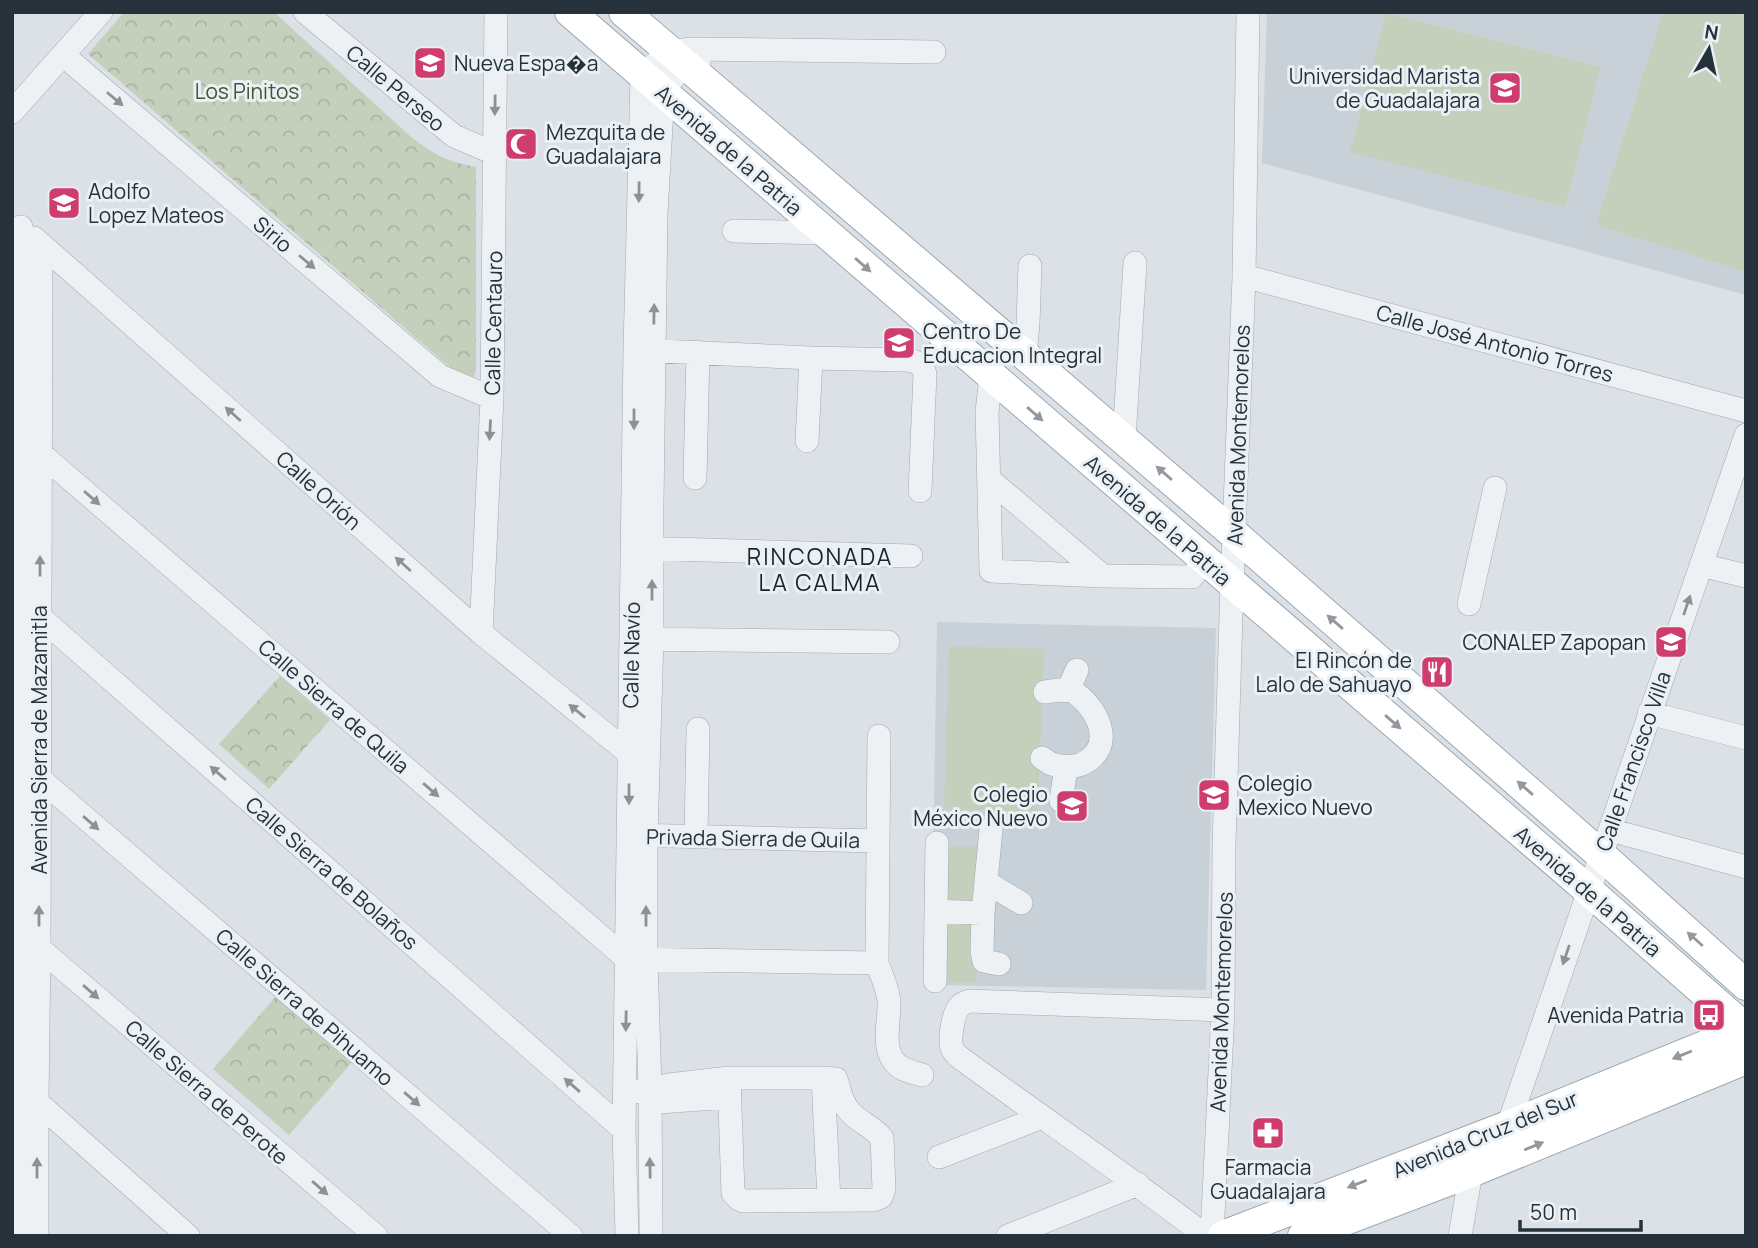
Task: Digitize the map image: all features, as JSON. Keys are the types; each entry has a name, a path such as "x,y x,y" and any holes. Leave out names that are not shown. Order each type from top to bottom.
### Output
{"main road":[{"name":"Avenida de la Patria","path":"570,12 1746,1029"},
{"name":"Avenida de la Patria","path":"624,12 1234,534 1606,843 1746,985"},
{"name":"Avenida Cruz del Sur","path":"1223,1236 1508,1126 1746,1029"},
{"name":"Avenida Cruz del Sur","path":"1303,1236 1471,1172 1746,1059"}],"street":[{"path":"12,112 101,12"},
{"name":"Calle Perseo","path":"305,12 454,136 494,153"},
{"name":"Calle Centauro","path":"481,633 492,398 496,12"},
{"name":"Avenida Montemorelos","path":"1212,1236 1223,1010 1224,845 1244,276 1248,12"},
{"path":"652,83 673,77 678,58 715,48 934,52"},
{"name":"Sirio","path":"63,55 440,376 492,398"},
{"name":"Calle Navío","path":"627,1236 624,1130 637,959 644,350 656,213 652,83"},
{"name":"Calle Orión","path":"17,223 481,633 630,754"},
{"name":"Avenida Sierra de Mazamitla","path":"16,1236 15,903 28,866 39,778 40,617 16,403 17,223"},
{"path":"734,231 826,233"},
{"name":"Avenida Sierra de Mazamitla","path":"37,1236 39,948 15,734 16,565 30,513 40,453 41,244"},
{"path":"1124,439 1135,263"},
{"path":"1025,355 1030,266"},
{"name":"Calle José Antonio Torres","path":"1244,276 1746,411"},
{"path":"644,350 919,362 925,374 920,491"},
{"path":"695,478 698,352"},
{"path":"807,441 811,358"},
{"path":"991,376 987,412 991,571 1192,577 1205,560"},
{"name":"Calle Francisco Villa","path":"1508,1126 1746,435"},
{"name":"Calle Sierra de Quila","path":"40,453 637,959"},
{"path":"990,480 1103,576"},
{"path":"1469,604 1495,488"},
{"path":"642,548 911,556"},
{"path":"1701,565 1746,576"},
{"name":"Calle Sierra de Bolaños","path":"40,617 624,1130"},
{"path":"641,639 888,642"},
{"name":"Calle Navío","path":"638,835 630,754 641,639"},
{"path":"1042,758 1051,764 1066,767 1082,764 1093,757 1100,747 1099,720 1081,696 1075,681 1059,690 1045,692"},
{"path":"1649,713 1746,738"},
{"path":"696,837 698,729"},
{"name":"Privada Sierra de Quila","path":"879,736 877,963 886,984 889,1001 888,1047 892,1060 900,1068 922,1075"},
{"path":"1060,801 1066,767"},
{"name":"Calle Sierra de Pihuamo","path":"39,778 571,1236"},
{"path":"991,829 982,953 984,961 999,964"},
{"name":"Privada Sierra de Quila","path":"638,835 877,841"},
{"path":"935,981 937,843"},
{"path":"1606,843 1746,867"},
{"path":"986,882 1021,903"},
{"path":"936,911 984,913"},
{"name":"Calle Sierra de Perote","path":"39,948 376,1236"},
{"path":"637,959 877,963"},
{"name":"Calle Navío","path":"637,959 649,1096 651,1236"},
{"path":"1206,1236 1138,1184 959,1057 952,1049 951,1040 954,1017 961,1004 979,1000 1223,1010"},
{"path":"625,1100 649,1096 823,1078 836,1079 839,1095 848,1110 879,1134 883,1142 884,1189 881,1196 873,1200 743,1201 736,1197 733,1193 729,1088"},
{"path":"823,1078 829,1200"},
{"path":"37,1102 188,1236"},
{"path":"939,1157 1042,1117"},
{"path":"1460,1236 1471,1172"},
{"path":"1008,1236 1138,1184"}],"shaded area":[{"name":"Universidad Marista de Guadalajara","path":"1267,12 1746,12 1746,295 1262,163"},
{"name":"Colegio México Nuevo","path":"937,622 1216,628 1206,990 931,985"}],"green space":[{"name":"Los Pinitos","path":"124,12 274,12 410,136 441,156 476,167 476,370 473,378 452,369 88,54"},
{"path":"1663,12 1733,12 1746,16 1746,272 1596,225"},
{"path":"1386,13 1601,67 1565,207 1350,152"},
{"path":"949,646 1044,649 1038,812 944,809"},
{"path":"280,676 330,720 269,789 219,744"},
{"path":"942,846 981,847 979,909 940,907"},
{"path":"941,915 979,916 976,983 938,982"},
{"path":"276,996 353,1061 289,1135 213,1069"}],"place":[{"name":"Nueva Espa�a","path":"430,63"},
{"name":"Universidad Marista de Guadalajara","path":"1505,88"},
{"name":"Mezquita de Guadalajara","path":"521,144"},
{"name":"Adolfo Lopez Mateos","path":"64,203"},
{"name":"Centro De Educacion Integral","path":"899,343"},
{"name":"CONALEP Zapopan","path":"1671,642"},
{"name":"El Rincón de Lalo de Sahuayo","path":"1437,672"},
{"name":"Colegio Mexico Nuevo","path":"1214,795"},
{"name":"Colegio México Nuevo","path":"1072,806"},
{"name":"Avenida Patria","path":"1709,1015"},
{"name":"Farmacia Guadalajara","path":"1268,1133"}],"district":[{"name":"RINCONADA LA CALMA","path":"820,569"}]}
